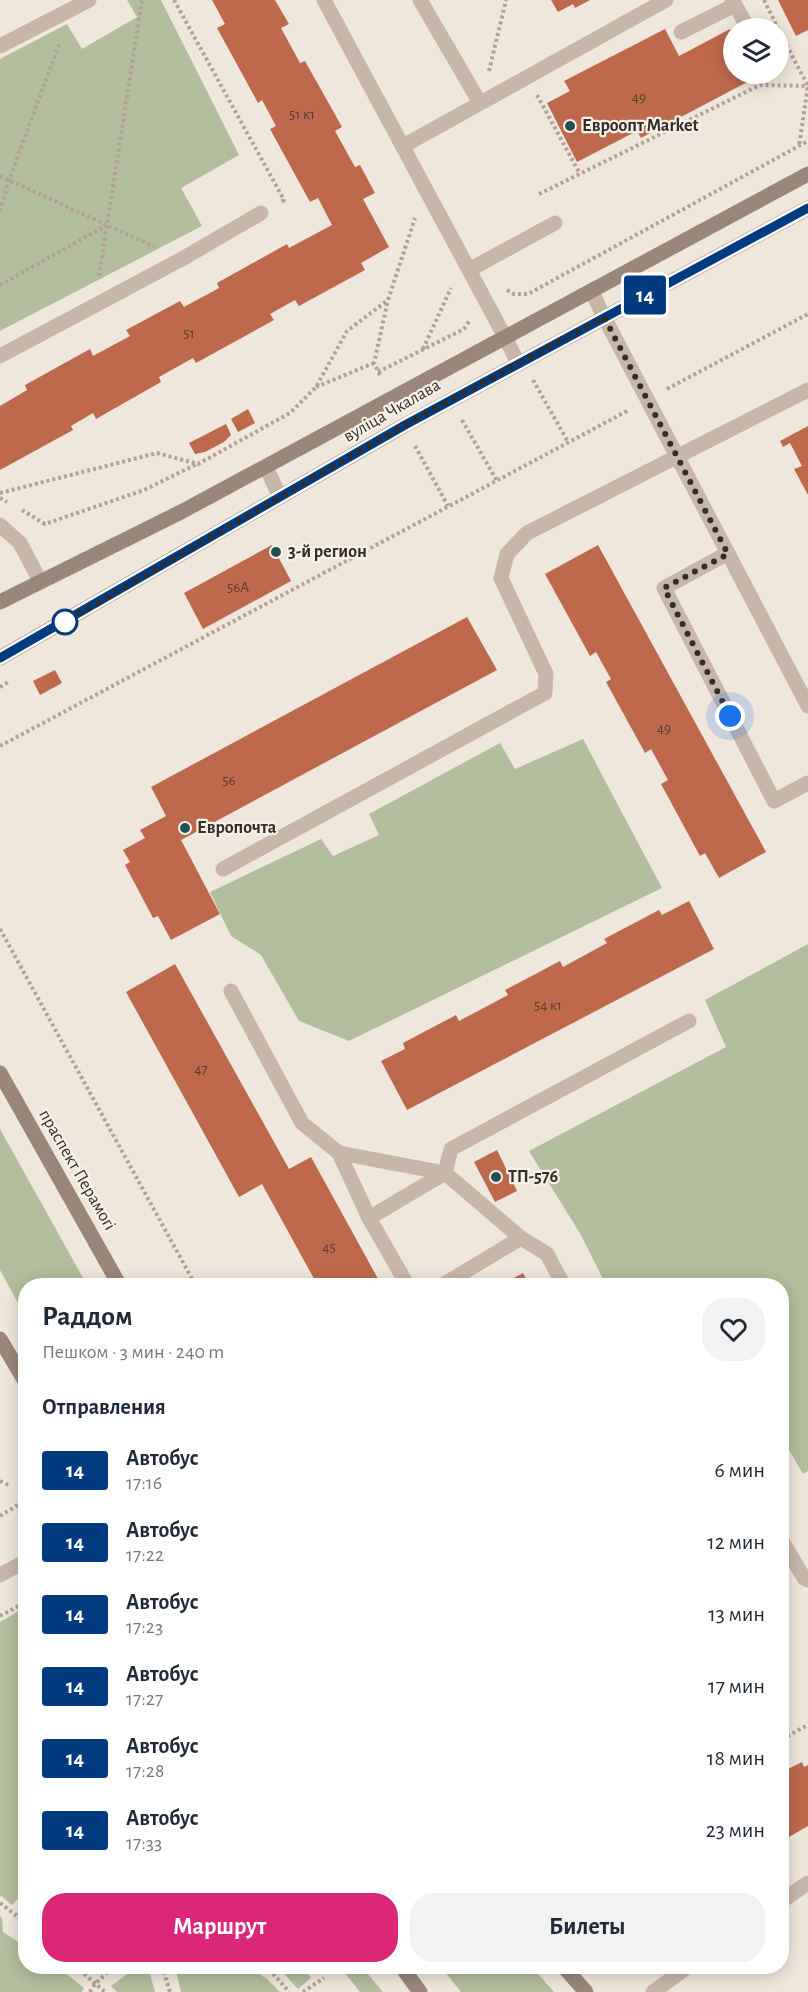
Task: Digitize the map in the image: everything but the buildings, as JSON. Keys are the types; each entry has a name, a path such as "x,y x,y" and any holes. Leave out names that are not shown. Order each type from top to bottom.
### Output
{"main road":[{"name":"вуліца Чкалава","path":"0,603 266,467 808,174"},
{"name":"вуліца Чкалава","path":"0,658 518,363 808,208"},
{"name":"праспект Перамогі","path":"0,1073 115,1278"},
{"path":"0,1339 18,1369"},
{"path":"407,1974 420,1992"},
{"path":"570,1974 586,1992"}],"street":[{"path":"0,46 89,0"},
{"path":"324,0 518,363"},
{"path":"420,0 480,104"},
{"path":"402,146 666,0"},
{"path":"681,32 734,2 743,18"},
{"path":"0,356 182,259 261,213"},
{"path":"469,270 555,223"},
{"path":"592,292 808,706"},
{"path":"223,869 545,693 546,674 501,578 507,554 527,534 808,390"},
{"path":"266,467 280,497"},
{"path":"0,525 20,543 40,581"},
{"path":"728,554 664,588 774,801 808,783"},
{"path":"231,991 302,1122 339,1154 369,1218 403,1278"},
{"path":"369,1218 445,1173 451,1149 689,1021"},
{"path":"339,1154 445,1173 521,1238 547,1254 560,1278"},
{"path":"454,1278 521,1238"},
{"path":"789,1552 804,1578 808,1580"},
{"path":"0,1575 18,1565"},
{"path":"789,1896 808,1883"},
{"path":"653,1992 679,1974"}],"path":[{"path":"94,306 142,0"},
{"path":"174,0 284,200 261,213"},
{"path":"480,104 506,0"},
{"path":"764,0 773,18"},
{"path":"0,211 9,180 73,8"},
{"path":"789,50 808,86 799,147"},
{"path":"527,77 580,174"},
{"path":"539,194 760,85 808,86"},
{"path":"487,260 503,287 514,294 528,294 808,141"},
{"path":"0,176 182,259"},
{"path":"418,208 388,300 374,363 379,374 465,329 472,316"},
{"path":"0,285 107,225"},
{"path":"423,350 452,286"},
{"path":"18,508 45,524 144,490 198,464 290,413 316,387 347,331 388,300"},
{"path":"0,746 808,314"},
{"path":"316,387 374,363"},
{"path":"532,380 568,442"},
{"path":"462,419 497,481"},
{"path":"412,440 448,506"},
{"path":"0,493 157,453 198,464"},
{"path":"0,498 9,503"},
{"path":"0,929 192,1278"},
{"path":"0,1481 11,1486"},
{"path":"0,1516 18,1505"},
{"path":"0,1616 18,1606"},
{"path":"789,1735 808,1725"},
{"path":"0,1903 18,1917"},
{"path":"84,1974 105,1992"},
{"path":"90,1992 106,1974"},
{"path":"164,1974 170,1992"},
{"path":"274,1974 289,1992"},
{"path":"303,1992 324,1978"}],"green space":[{"path":"127,0 161,0 239,155 181,188 202,226 0,331 0,59 67,24 82,49 137,17"},
{"path":"583,739 662,888 349,1041 299,1021 261,955 231,936 210,892 321,839 333,856 379,835 369,814 500,743 515,769"},
{"path":"808,944 808,1471 803,1474 789,1450 789,1278 602,1278 581,1235 529,1151 726,1047 705,1000"},
{"path":"0,1129 83,1278 18,1278 18,1303 0,1270"},
{"path":"18,1611 18,1898 12,1905 0,1895 0,1622"},
{"path":"0,1916 3,1932 18,1941 18,1974 67,1974 84,1988 82,1992 0,1992"},
{"path":"127,1974 150,1974 155,1992 117,1992 111,1986"},
{"path":"177,1974 259,1974 280,1992 181,1992"},
{"path":"284,1974 308,1974 311,1978 298,1989"},
{"path":"346,1974 368,1974 383,1992 360,1992"},
{"path":"447,1974 538,1974 554,1992 461,1992"}],"bus line":[{"name":"14","path":"0,658 405,425 808,208"}],"place":[{"name":"Евроопт Market","path":"570,126"},
{"name":"3-й регион","path":"276,552"},
{"name":"Европочта","path":"185,828"},
{"name":"ТП-576","path":"496,1177"}],"route":[{"path":"65,622 63,623 405,425 604,317 728,554 664,588 730,716"}]}
